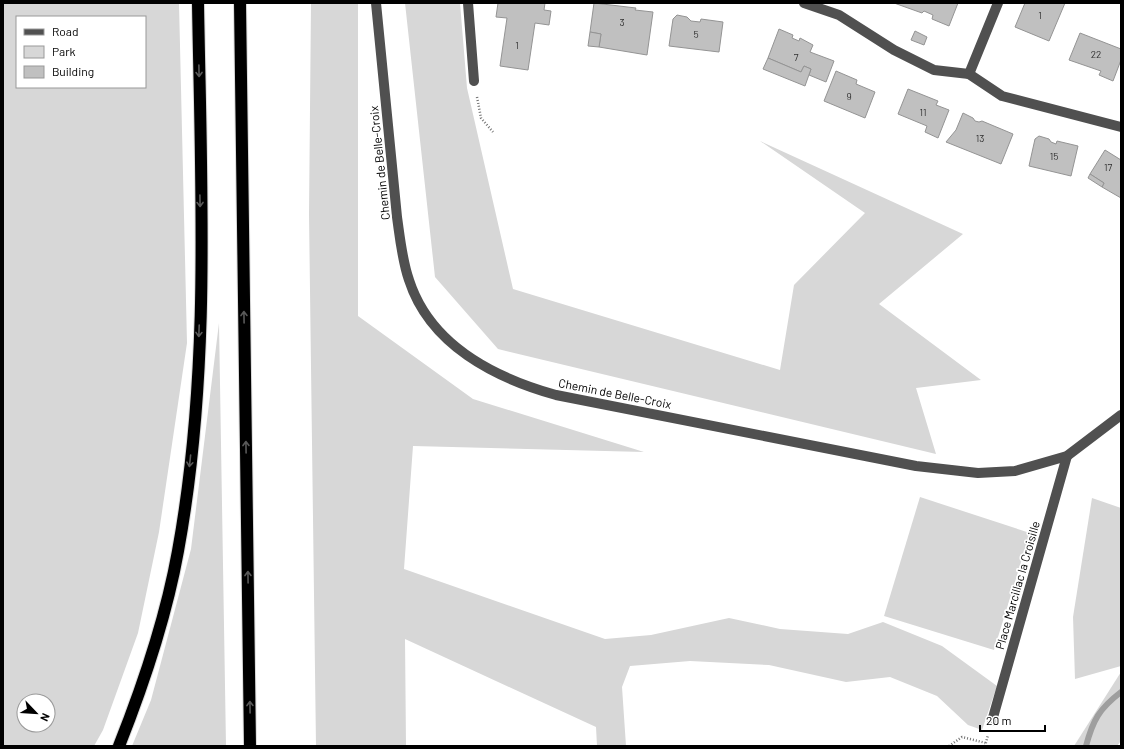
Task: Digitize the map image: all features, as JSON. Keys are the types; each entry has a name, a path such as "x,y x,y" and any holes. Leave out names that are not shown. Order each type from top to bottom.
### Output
{"highway":[{"path":"119,746 147,672 161,624 178,552 187,500 198,363 201,276 198,3"},
{"path":"240,3 250,746"}],"street":[{"name":"Chemin de Belle-Croix","path":"376,3 397,217 401,247 409,280 419,302 430,320 462,352 479,364 526,387 556,395 916,466 978,473 1015,471 1067,456 1121,415"},
{"path":"468,3 474,81"},
{"path":"804,3 839,15 894,50 934,70 970,74 1002,96 1121,127"},
{"path":"970,74 998,3"},
{"name":"Place Marcillac la Croisille","path":"992,721 1067,456"}],"path":[{"path":"474,81 481,118 493,132"},
{"path":"949,746 962,737 986,743"}],"green space":[{"path":"3,3 179,3 187,343 159,532 138,633 103,730 94,746 3,746"},
{"path":"311,3 358,3 358,316 473,399 644,452 413,446 404,569 605,639 651,635 729,618 780,629 848,634 883,622 942,646 997,686 982,730 968,725 937,696 890,677 846,682 769,665 690,661 630,666 622,687 626,746 597,746 596,727 405,639 406,746 316,746 309,214"},
{"path":"405,3 460,3 467,88 513,289 780,370 794,285 865,213 760,141 963,234 879,304 981,380 916,388 936,454 498,349 435,277"},
{"path":"219,323 226,746 132,746 151,700 191,549"},
{"path":"920,497 1030,533 994,650 884,616"},
{"path":"1092,498 1121,508 1121,666 1075,679 1073,617"},
{"path":"1121,672 1121,741 1117,746 1074,746"}],"building":[{"path":"498,3 545,3 544,10 551,11 549,25 535,23 528,70 500,66 507,18 496,17"},
{"path":"594,3 636,8 635,10 653,12 647,55 599,47 601,34 590,32"},
{"path":"894,3 958,3 949,26 932,19 933,15 924,11 922,13"},
{"path":"1025,3 1065,3 1049,41 1015,27"},
{"path":"677,15 687,17 691,21 700,22 701,19 723,22 719,52 669,46 673,19"},
{"path":"779,29 793,35 792,38 799,41 800,38 813,45 810,52 834,61 826,82 809,75 811,69 804,66 801,72 768,58"},
{"path":"915,31 927,37 924,45 911,40"},
{"path":"590,32 601,34 599,47 588,46"},
{"path":"1080,33 1121,49 1121,60 1113,81 1099,75 1101,71 1069,60"},
{"path":"768,58 801,72 804,66 811,69 805,86 763,69"},
{"path":"836,71 857,80 856,84 875,92 865,118 824,101"},
{"path":"908,89 938,101 936,105 949,110 938,138 925,132 927,126 898,114"},
{"path":"963,113 973,118 975,121 982,121 1013,134 1001,164 946,142 956,130"},
{"path":"1039,136 1049,139 1051,142 1056,144 1057,141 1078,146 1071,176 1029,166 1035,139"},
{"path":"1105,150 1121,160 1121,198 1102,187 1104,183 1090,174"},
{"path":"1090,174 1104,183 1102,187 1088,178"}],"waterway":[{"path":"1086,746 1094,722 1107,704 1121,692"}]}
